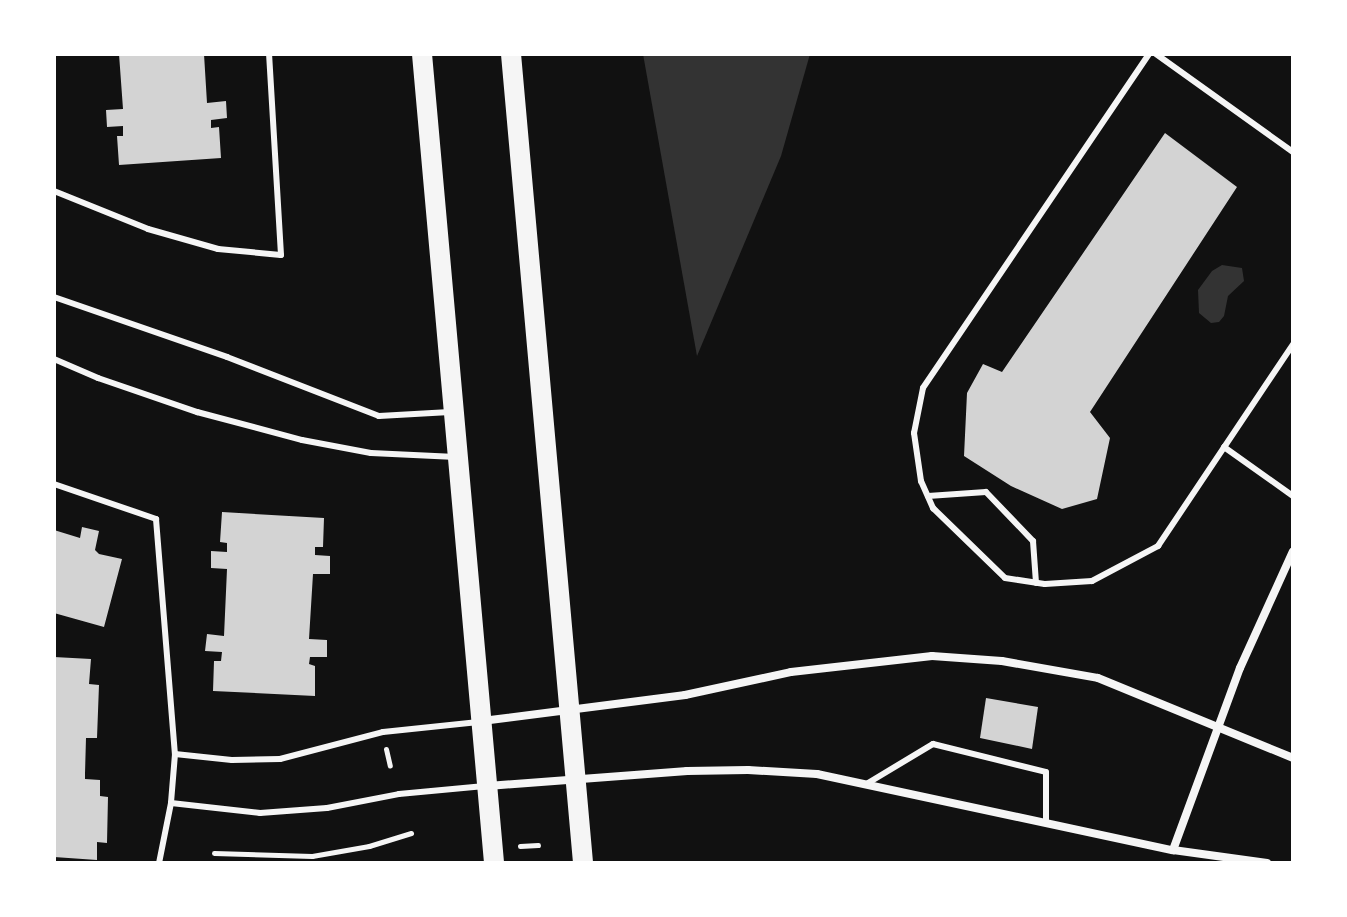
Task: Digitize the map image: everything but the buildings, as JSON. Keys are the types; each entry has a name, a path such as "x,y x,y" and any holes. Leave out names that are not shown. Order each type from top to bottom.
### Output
{"main road":[{"path":"422,54 494,863"},
{"path":"511,54 583,863"}],"street":[{"path":"1173,850 1217,727 1293,551"},
{"path":"482,721 685,695 791,672 932,656 1002,661 1098,678 1293,758"},
{"path":"487,786 748,770 817,774 1173,850 1267,863"}],"lane":[{"path":"54,191 148,229 204,245 281,255 269,54"},
{"path":"1149,54 923,388 914,433 921,481 933,508 1005,578 1036,583 1092,581 1158,546 1293,344"},
{"path":"1156,54 1293,152"},
{"path":"54,297 227,357 379,416 454,412"},
{"path":"54,359 98,378 197,412 302,440 371,453 458,457"},
{"path":"1224,447 1293,496"},
{"path":"54,484 156,519 175,754 171,803 159,863"},
{"path":"928,496 986,492 1033,541 1036,583"},
{"path":"175,754 232,760 280,759 383,732 482,721"},
{"path":"868,783 933,744 1046,772 1046,822"},
{"path":"171,803 260,813 327,808 399,794 487,786"}],"path":[{"path":"386,748 390,766"},
{"path":"214,853 312,856 369,846 411,833"},
{"path":"520,846 538,845"}],"shaded area":[{"path":"643,54 810,54 781,156 697,356"},
{"path":"1222,265 1242,268 1244,281 1228,296 1224,316 1219,322 1211,323 1199,313 1198,290 1212,271"}]}
